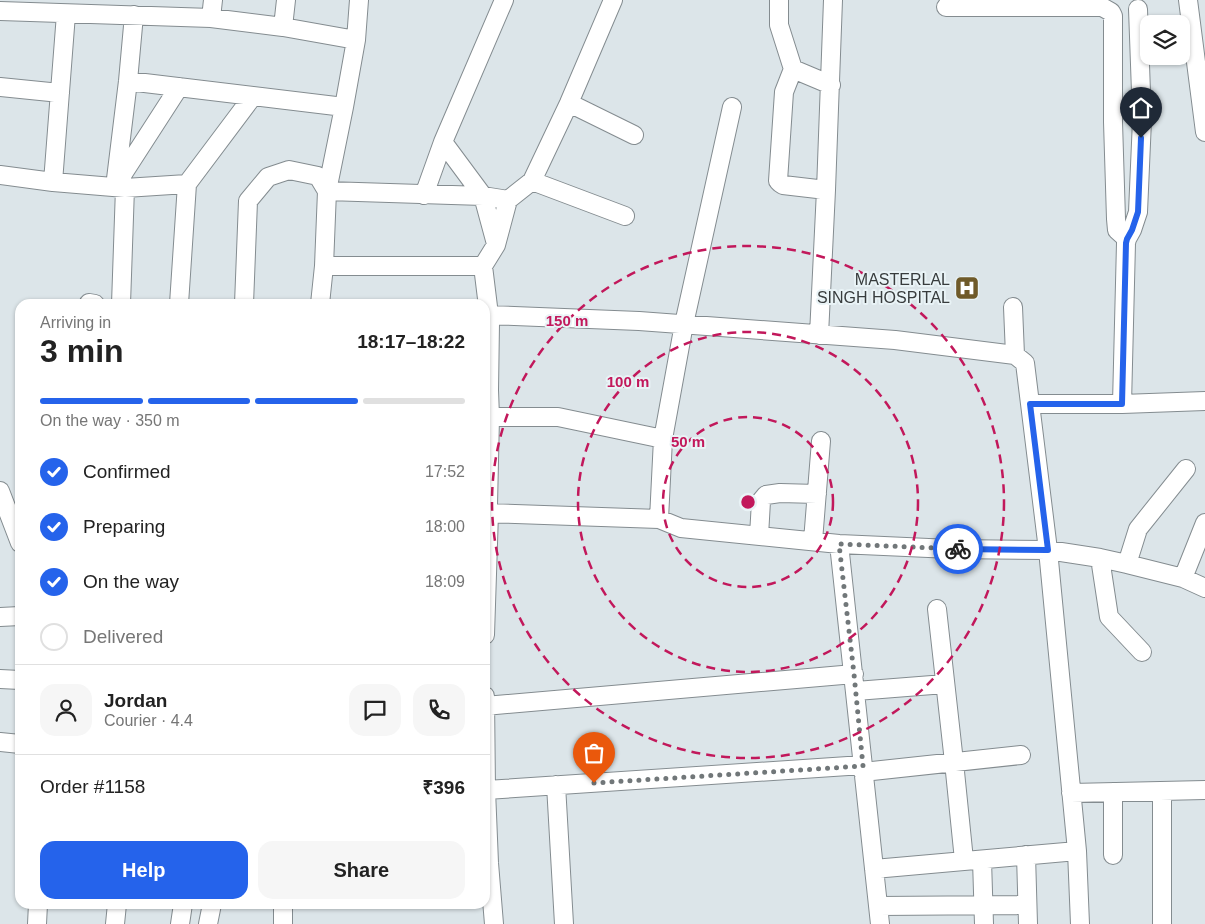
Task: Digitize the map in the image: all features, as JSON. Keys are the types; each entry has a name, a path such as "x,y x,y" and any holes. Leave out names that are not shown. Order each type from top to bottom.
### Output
{"street":[{"path":"211,18 213,0"},
{"path":"283,27 286,0"},
{"path":"321,299 328,191 356,40 359,0"},
{"path":"424,195 443,142 504,0"},
{"path":"486,299 483,266 496,245 508,200 532,181 569,104 613,0"},
{"path":"779,0 779,25 792,69 784,92 778,181 783,185 826,190"},
{"path":"819,335 833,0"},
{"path":"1188,0 1205,132"},
{"path":"946,7 1102,7 1111,12 1114,16 1113,122 1116,219 1117,230 1127,239"},
{"path":"1122,404 1127,239 1138,212 1142,120 1138,9"},
{"path":"121,299 120,188 128,81 138,10"},
{"path":"0,11 66,14 138,10 283,27 356,40"},
{"path":"53,182 66,14"},
{"path":"792,69 830,85"},
{"path":"128,81 344,107"},
{"path":"0,87 60,93"},
{"path":"120,188 179,87"},
{"path":"178,299 187,184 252,96"},
{"path":"569,104 634,135"},
{"path":"659,519 663,439 684,324 732,107"},
{"path":"443,142 483,196 496,245"},
{"path":"244,299 248,201 268,177 290,170 318,176 328,191"},
{"path":"0,175 120,188 187,184"},
{"path":"532,181 624,216"},
{"path":"328,191 483,196 508,200"},
{"path":"324,266 483,266"},
{"path":"1012,307 1015,355"},
{"path":"490,321 639,321 895,340 1015,355 1025,363 1048,550 1077,851 1080,924"},
{"path":"1030,404 1122,404 1205,401"},
{"path":"490,417 558,417 663,439"},
{"path":"813,541 821,441"},
{"path":"1127,564 1138,529 1186,470"},
{"path":"0,491 15,531"},
{"path":"759,536 761,501 766,495 780,493 817,494"},
{"path":"490,508 659,519 681,528 839,544 951,549 1048,550 1127,564 1183,578 1205,588"},
{"path":"1183,578 1205,523"},
{"path":"839,544 880,924"},
{"path":"1100,558 1109,617 1142,652"},
{"path":"937,610 964,860"},
{"path":"0,616 15,616"},
{"path":"0,679 15,680"},
{"path":"490,706 855,683 945,684"},
{"path":"0,742 15,744"},
{"path":"490,790 863,769 954,762 1020,754"},
{"path":"556,785 564,924"},
{"path":"1070,793 1205,790"},
{"path":"1162,791 1162,924"},
{"path":"1113,792 1113,856"},
{"path":"874,869 1077,851"},
{"path":"1026,855 1028,924"},
{"path":"982,860 984,924"},
{"path":"490,875 494,924"},
{"path":"878,906 1027,905"},
{"path":"37,924 38,909"},
{"path":"115,924 116,909"},
{"path":"180,924 182,909"},
{"path":"208,924 211,909"},
{"path":"283,909 283,924"}],"way so far":[{"path":"594,783 863,766 839,544 958,549"}],"place":[{"name":"MASTERLAL SINGH HOSPITAL","path":"967,288"}],"route":[{"path":"958,549 1048,550 1030,404 1122,404 1126,243 1138,212 1141,138"}]}
